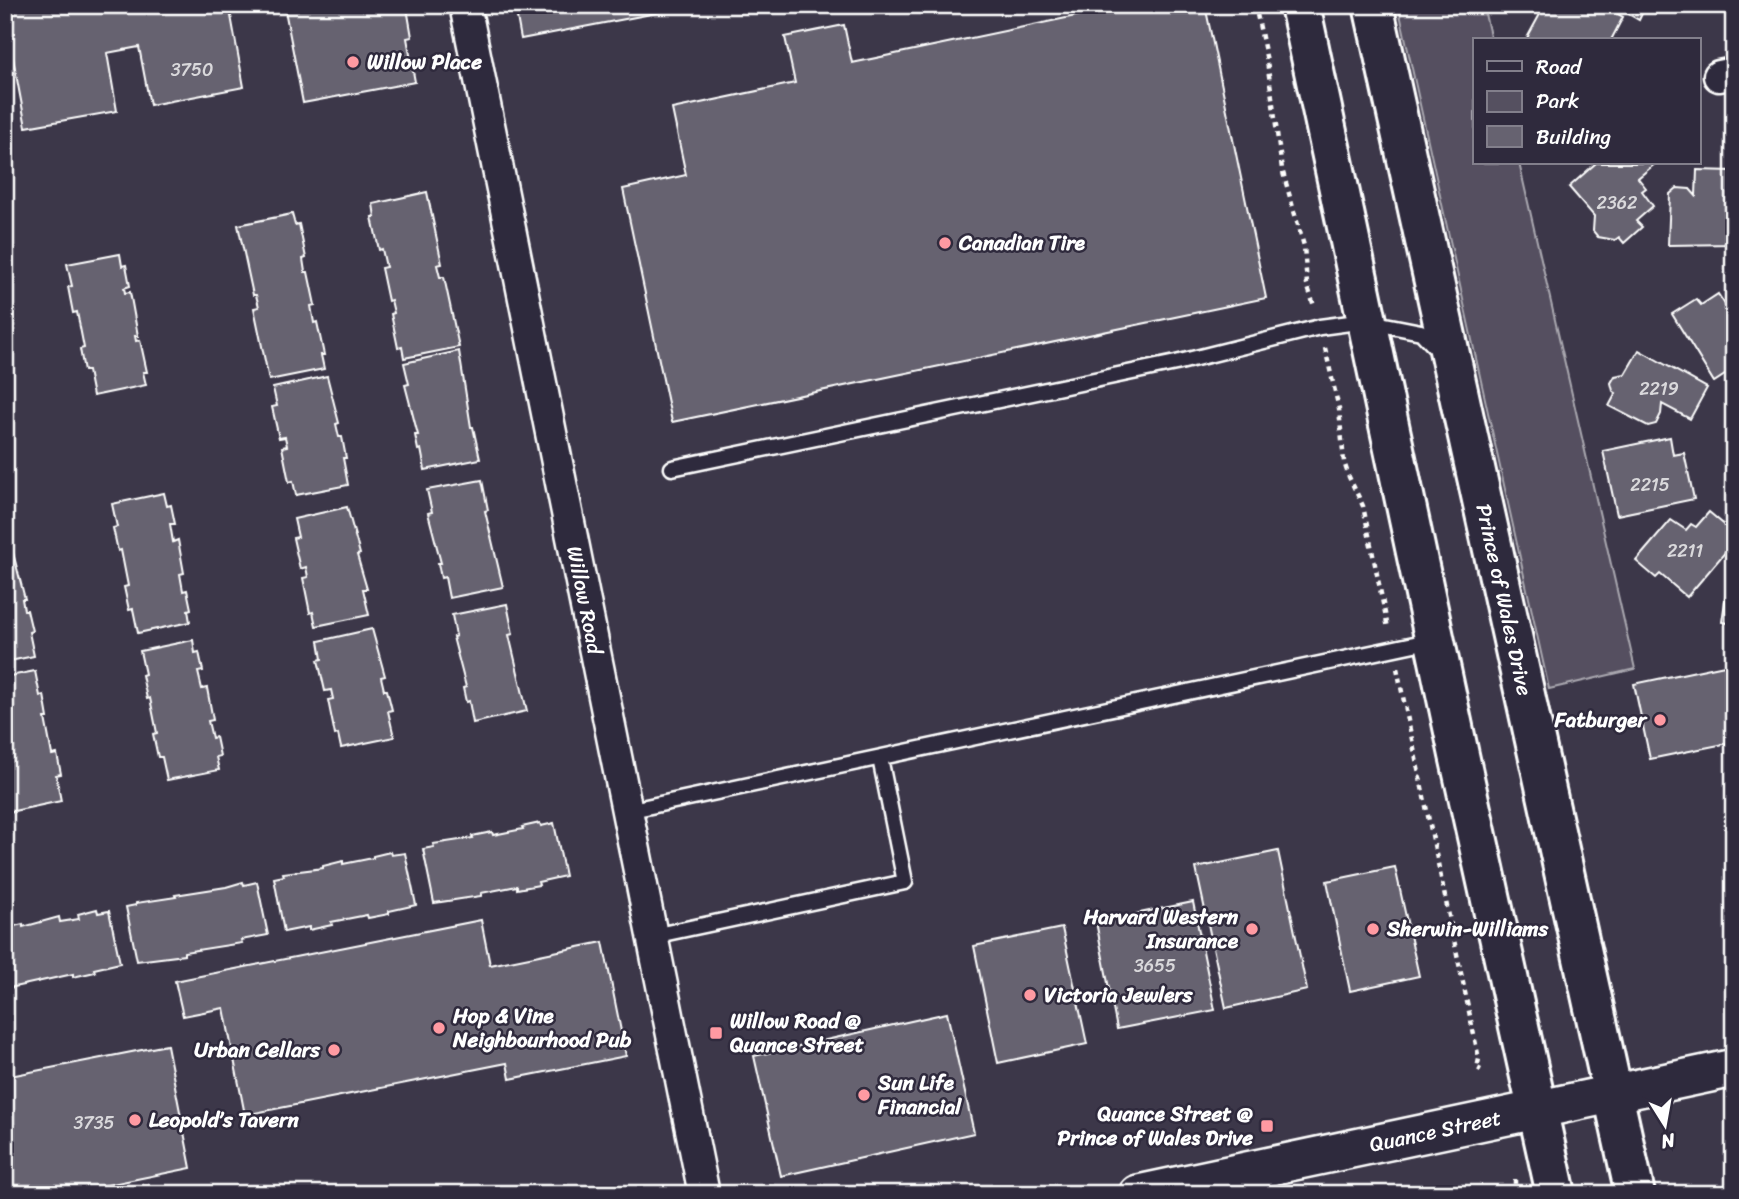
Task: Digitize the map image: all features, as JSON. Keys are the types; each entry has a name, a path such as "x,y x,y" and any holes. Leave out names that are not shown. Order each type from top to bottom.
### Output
{"main road":[{"path":"1300,5 1365,321 1556,1194"},
{"name":"Prince of Wales Drive","path":"1373,5 1635,1194"}],"street":[{"name":"Willow Road","path":"466,5 704,1194"},
{"name":"Quance Street","path":"1138,1194 1734,1068"}],"lane":[{"path":"672,468 1176,363 1321,327 1365,321 1422,332 1454,368"},
{"path":"627,811 1434,640"},
{"path":"653,936 905,882 880,758"}],"path":[{"path":"1255,5 1268,61 1282,169 1299,223 1307,284 1321,327 1339,409 1344,462 1363,506 1479,1059 1477,1068 1481,1070"},
{"path":"1515,1178 1515,1194"}],"green space":[{"path":"1398,5 1483,5 1491,38 1473,38 1473,164 1519,164 1635,669 1549,689"}],"building":[{"path":"5,5 229,5 244,87 150,105 139,47 107,53 117,111 26,127"},
{"name":"Willow Place","path":"284,5 401,5 402,9 407,8 412,37 407,38 415,82 303,103"},
{"path":"517,5 698,5 521,39 517,17 510,13"},
{"name":"Canadian Tire","path":"1128,5 1205,5 1266,298 672,422 623,189 686,175 672,109 795,83 785,37 844,25 852,63"},
{"path":"1545,5 1602,5 1623,17 1612,38 1527,38"},
{"path":"1613,5 1646,5 1639,20"},
{"path":"1595,164 1655,164 1638,178 1646,188 1642,191 1653,206 1636,221 1642,227 1624,243 1619,237 1615,240 1598,237 1593,231 1594,216 1569,187"},
{"path":"1697,170 1734,171 1733,244 1668,245 1670,194 1677,188 1690,189 1696,196"},
{"path":"427,192 442,264 437,265 440,277 444,277 459,347 404,358 402,347 398,348 391,314 394,313 391,300 388,301 381,268 386,267 382,249 379,250 372,217 375,217 373,204"},
{"path":"292,214 295,225 299,224 306,258 303,259 305,272 308,272 315,305 311,306 314,323 317,322 324,355 321,355 324,369 269,380 254,308 259,307 256,295 253,295 238,225"},
{"path":"120,254 122,266 126,265 130,286 124,288 125,293 130,292 138,336 135,336 136,341 140,340 147,372 143,372 146,385 93,396 88,371 84,371 80,349 84,348 77,312 73,313 68,287 72,286 67,264"},
{"path":"1718,294 1734,318 1734,339 1730,341 1734,347 1734,369 1714,382 1672,314 1696,299 1701,305"},
{"path":"1639,350 1707,388 1690,419 1662,404 1656,424 1648,426 1609,406 1616,393 1611,383 1615,376 1625,374"},
{"path":"459,351 471,427 480,459 425,470 421,449 418,450 415,435 418,435 405,385 409,384 404,363"},
{"path":"327,376 339,423 336,424 339,437 342,437 348,485 296,495 293,481 289,482 282,447 287,446 285,437 279,438 272,407 277,406 273,388"},
{"path":"1670,437 1673,455 1684,453 1694,499 1617,515 1603,451"},
{"path":"482,480 488,510 485,511 503,587 449,598 445,577 441,578 438,563 441,563 428,513 432,512 427,490"},
{"path":"164,493 167,506 171,505 175,524 170,524 173,542 178,540 184,573 180,574 183,591 187,590 191,609 188,610 190,622 138,633 133,609 129,610 124,587 128,586 121,550 118,551 113,528 117,527 112,504"},
{"path":"347,507 360,554 357,555 367,589 363,589 369,615 316,626 313,612 310,613 303,578 308,577 306,567 300,569 293,538 298,537 294,519"},
{"path":"1709,512 1734,533 1734,542 1687,597 1660,574 1656,578 1636,561 1671,520 1686,530 1691,524 1696,527"},
{"path":"12,549 25,599 22,599 24,610 27,610 32,631 29,632 34,656 5,662 5,550"},
{"path":"1730,568 1734,569 1734,624 1722,622"},
{"path":"507,604 513,634 509,635 527,711 473,723 453,637 456,636 452,615"},
{"path":"372,629 385,676 381,677 384,690 387,690 392,710 388,711 394,737 341,748 338,734 335,735 328,700 333,699 331,690 325,691 318,660 322,659 319,641"},
{"path":"193,640 203,671 198,672 202,689 207,688 213,720 208,721 212,738 216,737 220,756 216,757 219,770 167,780 153,734 157,733 142,675 145,674 140,651"},
{"path":"1734,663 1734,742 1650,759 1634,684"},
{"path":"35,671 40,696 44,695 52,755 57,754 61,774 56,775 61,801 9,812 5,800 5,677"},
{"path":"540,823 541,826 554,823 565,876 538,882 539,885 517,889 517,886 481,893 481,896 434,903 423,849 434,847 433,844 492,832 493,835"},
{"name":"Harvard Western Insurance","path":"1278,851 1307,990 1226,1008 1196,868"},
{"path":"390,852 391,855 405,853 416,905 389,911 389,914 368,918 367,915 331,922 332,925 309,930 309,927 284,932 274,878 284,876 283,873 323,868 343,861 343,864"},
{"name":"Sherwin-Williams","path":"1395,867 1419,976 1350,991 1327,881"},
{"path":"243,882 244,885 257,882 268,935 241,940 242,943 184,952 184,955 137,961 126,907"},
{"path":"1193,902 1215,1010 1117,1029 1096,922"},
{"path":"97,909 98,913 109,911 120,963 73,977 73,974 5,989 5,928 23,924 23,927 59,917 60,922 79,919 78,914"},
{"path":"481,920 490,965 603,942 626,1056 510,1079 507,1063 245,1115 224,1008 183,1016 175,981"},
{"name":"Victoria Jewlers","path":"1062,928 1087,1044 998,1063 974,946"},
{"name":"Sun Life Financial","path":"947,1013 974,1133 781,1176 754,1056"},
{"path":"167,1045 191,1168 63,1194 5,1194 5,1077"}],"place":[{"name":"Willow Place","path":"353,62"},
{"name":"Canadian Tire","path":"945,243"},
{"name":"Fatburger","path":"1660,720"},
{"name":"Harvard Western Insurance","path":"1252,929"},
{"name":"Sherwin-Williams","path":"1373,929"},
{"name":"Victoria Jewlers","path":"1030,995"},
{"name":"Hop & Vine Neighbourhood Pub","path":"439,1028"},
{"name":"Willow Road @ Quance Street","path":"716,1033"},
{"name":"Urban Cellars","path":"334,1050"},
{"name":"Sun Life Financial","path":"864,1095"},
{"name":"Leopold’s Tavern","path":"135,1120"},
{"name":"Quance Street @ Prince of Wales Drive","path":"1267,1126"}]}
